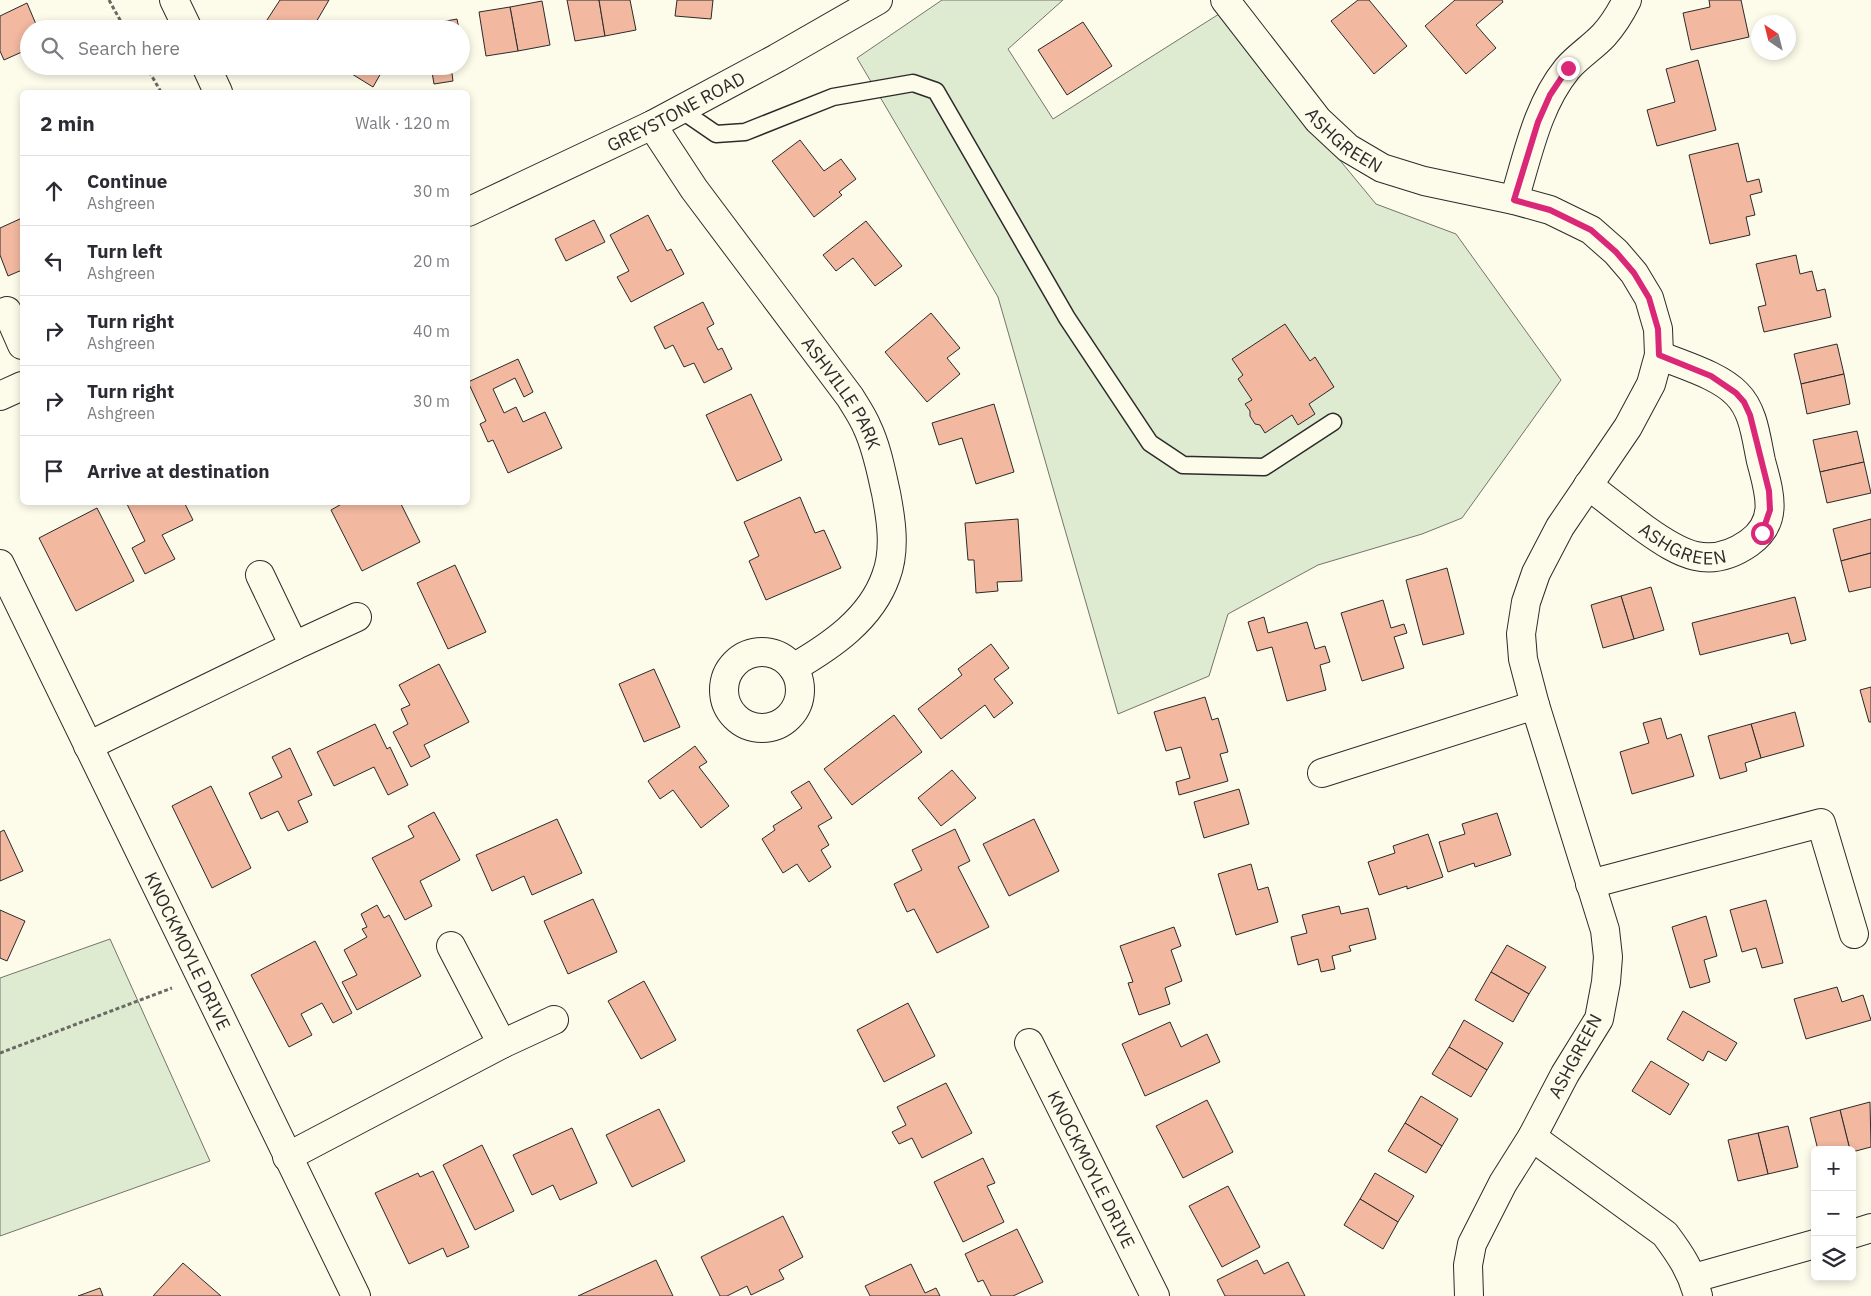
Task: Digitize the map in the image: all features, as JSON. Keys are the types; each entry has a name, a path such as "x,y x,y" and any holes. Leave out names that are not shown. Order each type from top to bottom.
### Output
{"street":[{"path":"174,0 184,20"},
{"name":"GREYSTONE ROAD","path":"470,211 652,126 878,0"},
{"name":"ASHGREEN","path":"1225,0 1318,120 1348,148 1382,168 1424,181 1514,200 1550,210 1591,230 1616,252 1634,273 1649,298 1658,329 1659,355 1651,384 1641,406 1560,527 1540,565 1526,602 1520,634 1523,659 1535,704 1605,930 1608,957 1606,982 1599,1019 1565,1074 1532,1137 1503,1183 1472,1244 1468,1265 1470,1296"},
{"path":"1514,200 1538,122 1550,95 1568,68 1605,34 1627,0"},
{"path":"210,75 217,90"},
{"name":"ASHVILLE PARK","path":"652,126 694,189 850,397 867,426 876,452 888,504 891,530 887,575 878,594 853,625 816,655 793,668"},
{"path":"10,310 20,339"},
{"name":"ASHGREEN","path":"1588,485 1633,521 1670,547 1684,554 1720,558 1743,547 1762,533 1770,510 1769,491 1750,415 1744,402 1736,393 1711,376 1659,355"},
{"path":"0,396 20,387"},
{"name":"KNOCKMOYLE DRIVE","path":"0,564 356,1296"},
{"path":"260,575 294,646"},
{"path":"88,746 357,617"},
{"path":"1322,773 1535,704"},
{"path":"1590,884 1821,823 1854,934"},
{"path":"451,946 502,1044"},
{"path":"287,1157 502,1044 554,1020"},
{"name":"KNOCKMOYLE DRIVE","path":"1029,1043 1155,1296"},
{"path":"1532,1137 1665,1234 1680,1254 1696,1287 1811,1245"},
{"path":"1856,1233 1871,1228"}],"lane":[{"path":"681,110 716,134 745,132 833,97 913,83 936,92 1067,318 1150,443 1183,465 1264,467 1333,422"}],"path":[{"path":"109,0 120,20"},
{"path":"151,75 160,90"},
{"path":"0,1053 200,978"}],"green space":[{"path":"942,0 1063,0 1008,49 1053,119 1219,14 1376,204 1456,234 1561,380 1462,518 1422,534 1318,565 1228,614 1209,676 1118,714 998,297 857,58"},
{"path":"110,939 210,1161 0,1236 0,978"}],"building":[{"path":"280,0 329,0 317,20 267,20"},
{"path":"567,0 599,0 605,36 575,41"},
{"path":"599,0 630,0 636,30 605,36"},
{"path":"677,0 713,0 711,19 675,16"},
{"path":"1358,0 1369,0 1407,46 1374,74 1331,21"},
{"path":"1455,0 1502,0 1503,2 1476,25 1496,48 1466,74 1425,26"},
{"path":"1709,0 1741,0 1749,37 1691,50 1683,13 1710,7"},
{"path":"542,1 550,45 518,51 510,7"},
{"path":"27,3 34,20 20,20 20,53 4,60 0,51 0,16"},
{"path":"510,7 518,51 486,56 479,12"},
{"path":"1083,22 1112,66 1067,95 1038,50"},
{"path":"1698,60 1716,130 1657,146 1647,110 1675,102 1666,69"},
{"path":"354,75 380,75 373,87"},
{"path":"432,75 452,75 453,81 434,84"},
{"path":"800,140 824,171 841,159 856,179 839,192 842,195 814,217 772,161"},
{"path":"1738,143 1747,182 1759,179 1762,192 1750,195 1755,215 1746,217 1750,235 1710,244 1689,155"},
{"path":"648,215 667,251 671,249 684,274 631,302 617,277 629,271 610,235"},
{"path":"20,219 20,271 8,276 0,255 0,228"},
{"path":"594,220 605,242 566,261 555,239"},
{"path":"866,221 902,266 875,286 853,258 836,271 823,255"},
{"path":"1796,255 1800,274 1812,271 1817,291 1825,289 1831,317 1764,332 1758,307 1766,305 1756,264"},
{"path":"703,302 714,324 707,328 718,350 722,348 732,369 704,383 694,363 684,367 673,345 665,349 654,327"},
{"path":"931,313 960,348 947,358 960,374 927,402 885,352"},
{"path":"1285,324 1310,361 1315,357 1334,387 1309,404 1315,414 1298,425 1292,415 1265,433 1260,425 1255,424 1250,416 1250,411 1245,404 1252,400 1238,379 1243,375 1232,359"},
{"path":"1837,344 1844,374 1801,384 1794,354"},
{"path":"518,359 533,392 524,397 515,378 493,389 504,413 516,407 523,422 545,412 562,448 508,473 493,440 488,442 480,424 486,421 470,386 470,381"},
{"path":"1844,374 1850,404 1807,414 1801,384"},
{"path":"751,394 782,460 737,481 706,415"},
{"path":"994,404 1014,472 976,484 962,438 939,445 932,423"},
{"path":"1857,431 1864,462 1820,472 1813,440"},
{"path":"1864,462 1871,493 1827,503 1820,472"},
{"path":"800,497 815,533 824,530 841,568 766,600 749,561 759,556 744,522"},
{"path":"127,505 186,505 193,520 162,535 175,559 145,574 132,548 145,541"},
{"path":"340,505 402,505 420,542 362,571 331,510"},
{"path":"97,508 134,581 76,611 39,538"},
{"path":"1018,519 1022,581 997,582 998,591 976,593 974,560 968,560 965,523"},
{"path":"1871,519 1871,553 1841,561 1833,529"},
{"path":"1871,553 1871,587 1849,592 1841,561"},
{"path":"455,565 486,632 448,649 417,583"},
{"path":"1447,568 1464,634 1423,645 1406,580"},
{"path":"1651,587 1664,630 1634,639 1621,596"},
{"path":"1621,596 1634,639 1603,648 1591,605"},
{"path":"1795,597 1806,640 1791,644 1788,633 1700,655 1692,623"},
{"path":"1383,600 1391,628 1404,624 1407,633 1394,637 1404,668 1362,681 1341,613"},
{"path":"1264,617 1268,633 1307,622 1315,649 1325,646 1330,662 1320,665 1326,690 1287,701 1272,647 1257,651 1248,622"},
{"path":"991,644 1009,668 994,679 1013,703 994,718 985,705 941,739 918,709 962,675 958,669"},
{"path":"439,664 469,722 424,745 430,757 411,767 393,732 408,724 401,709 410,705 399,685"},
{"path":"654,669 680,727 644,742 619,684"},
{"path":"1871,687 1871,722 1869,722 1860,690"},
{"path":"1205,697 1212,720 1218,718 1228,752 1220,754 1228,781 1179,795 1176,782 1190,778 1181,747 1166,751 1154,712"},
{"path":"1795,712 1804,746 1761,758 1751,724"},
{"path":"894,715 922,752 852,805 824,769"},
{"path":"1661,718 1667,739 1681,734 1694,776 1632,794 1620,752 1649,743 1643,723"},
{"path":"375,724 387,749 390,747 408,785 388,795 374,767 334,786 317,752"},
{"path":"1751,724 1761,758 1745,763 1747,771 1720,779 1708,736"},
{"path":"695,746 707,762 699,767 729,806 701,828 673,790 660,799 648,781"},
{"path":"290,748 312,795 298,801 308,822 288,831 278,811 261,819 249,793 282,777 272,757"},
{"path":"952,770 976,798 941,826 918,798"},
{"path":"809,781 832,818 818,826 829,845 821,850 831,867 809,882 797,864 783,873 762,839 775,830 773,826 802,808 791,792"},
{"path":"211,786 251,868 212,888 172,806"},
{"path":"1239,789 1249,824 1204,838 1194,802"},
{"path":"434,812 460,860 420,881 432,906 405,920 372,858 414,837 408,826"},
{"path":"1497,813 1511,855 1475,867 1474,863 1448,872 1439,842 1465,834 1462,824"},
{"path":"557,819 582,873 532,895 524,876 492,891 476,855"},
{"path":"1034,819 1059,871 1009,896 983,844"},
{"path":"955,829 970,861 958,867 989,927 937,953 914,909 907,912 894,884 922,870 912,850"},
{"path":"4,830 23,871 0,881 0,832"},
{"path":"1428,834 1443,877 1407,889 1407,886 1379,895 1368,862 1395,853 1393,846"},
{"path":"1251,864 1258,890 1268,887 1278,922 1236,935 1218,874"},
{"path":"593,899 617,952 568,974 544,921"},
{"path":"1766,900 1783,963 1762,968 1756,948 1742,952 1730,910"},
{"path":"377,905 384,918 389,915 421,976 357,1010 342,982 357,975 344,950 367,937 362,929 367,927 361,914"},
{"path":"1339,906 1341,914 1368,908 1376,939 1349,946 1351,951 1332,956 1335,969 1321,972 1318,959 1298,965 1291,937 1307,933 1302,915"},
{"path":"0,910 25,921 7,961 0,958"},
{"path":"1706,916 1717,956 1704,960 1710,982 1690,988 1672,927"},
{"path":"1174,927 1181,946 1171,950 1182,981 1165,988 1170,1004 1139,1015 1128,983 1133,982 1120,946"},
{"path":"315,941 352,1013 333,1023 322,1003 301,1014 312,1035 289,1047 251,975"},
{"path":"1507,945 1546,967 1529,994 1491,972"},
{"path":"1491,972 1529,994 1513,1022 1475,1000"},
{"path":"644,981 676,1040 641,1059 608,1001"},
{"path":"1837,987 1842,1002 1863,995 1871,1020 1806,1039 1794,999"},
{"path":"908,1003 935,1056 884,1082 857,1030"},
{"path":"1683,1011 1737,1043 1726,1061 1708,1051 1703,1061 1667,1039"},
{"path":"1464,1020 1503,1043 1487,1070 1449,1047"},
{"path":"1170,1022 1181,1047 1207,1034 1220,1062 1145,1096 1122,1044"},
{"path":"1449,1047 1487,1070 1471,1097 1432,1074"},
{"path":"1651,1061 1689,1084 1670,1115 1632,1091"},
{"path":"946,1083 972,1133 922,1158 912,1138 899,1144 892,1132 906,1125 897,1107"},
{"path":"1421,1096 1458,1119 1442,1146 1405,1123"},
{"path":"1207,1100 1233,1152 1183,1178 1156,1126"},
{"path":"1870,1102 1871,1147 1856,1151 1856,1146 1849,1146 1840,1110"},
{"path":"659,1109 685,1161 632,1187 606,1135"},
{"path":"1840,1110 1849,1146 1817,1146 1810,1118"},
{"path":"1405,1123 1442,1146 1426,1173 1388,1151"},
{"path":"1788,1126 1798,1167 1768,1174 1758,1133"},
{"path":"572,1128 597,1183 560,1200 553,1185 532,1195 513,1155"},
{"path":"1758,1133 1768,1174 1738,1181 1728,1140"},
{"path":"482,1145 514,1211 475,1230 443,1165"},
{"path":"983,1158 995,1183 987,1186 1004,1222 963,1242 934,1182"},
{"path":"433,1171 469,1247 447,1257 443,1248 409,1264 375,1193 418,1173 420,1177"},
{"path":"1375,1173 1414,1196 1398,1222 1360,1199"},
{"path":"1228,1186 1260,1247 1222,1267 1189,1206"},
{"path":"1360,1199 1398,1222 1383,1249 1344,1225"},
{"path":"783,1216 803,1257 779,1270 784,1279 751,1295 747,1286 727,1296 720,1296 701,1257"},
{"path":"1017,1229 1043,1282 1013,1296 991,1296 983,1280 978,1282 965,1254"},
{"path":"656,1260 673,1296 578,1296"},
{"path":"1257,1260 1264,1274 1288,1262 1305,1296 1225,1296 1217,1280"},
{"path":"183,1263 221,1296 153,1296"},
{"path":"911,1264 925,1293 936,1288 940,1296 870,1296 865,1286"},
{"path":"100,1288 103,1296 78,1296"}],"route":[{"path":"1568,68 1550,95 1538,122 1514,200 1550,210 1591,230 1616,252 1634,273 1649,298 1658,329 1659,355 1711,376 1736,393 1744,402 1750,415 1769,491 1770,510 1762,533"}]}
